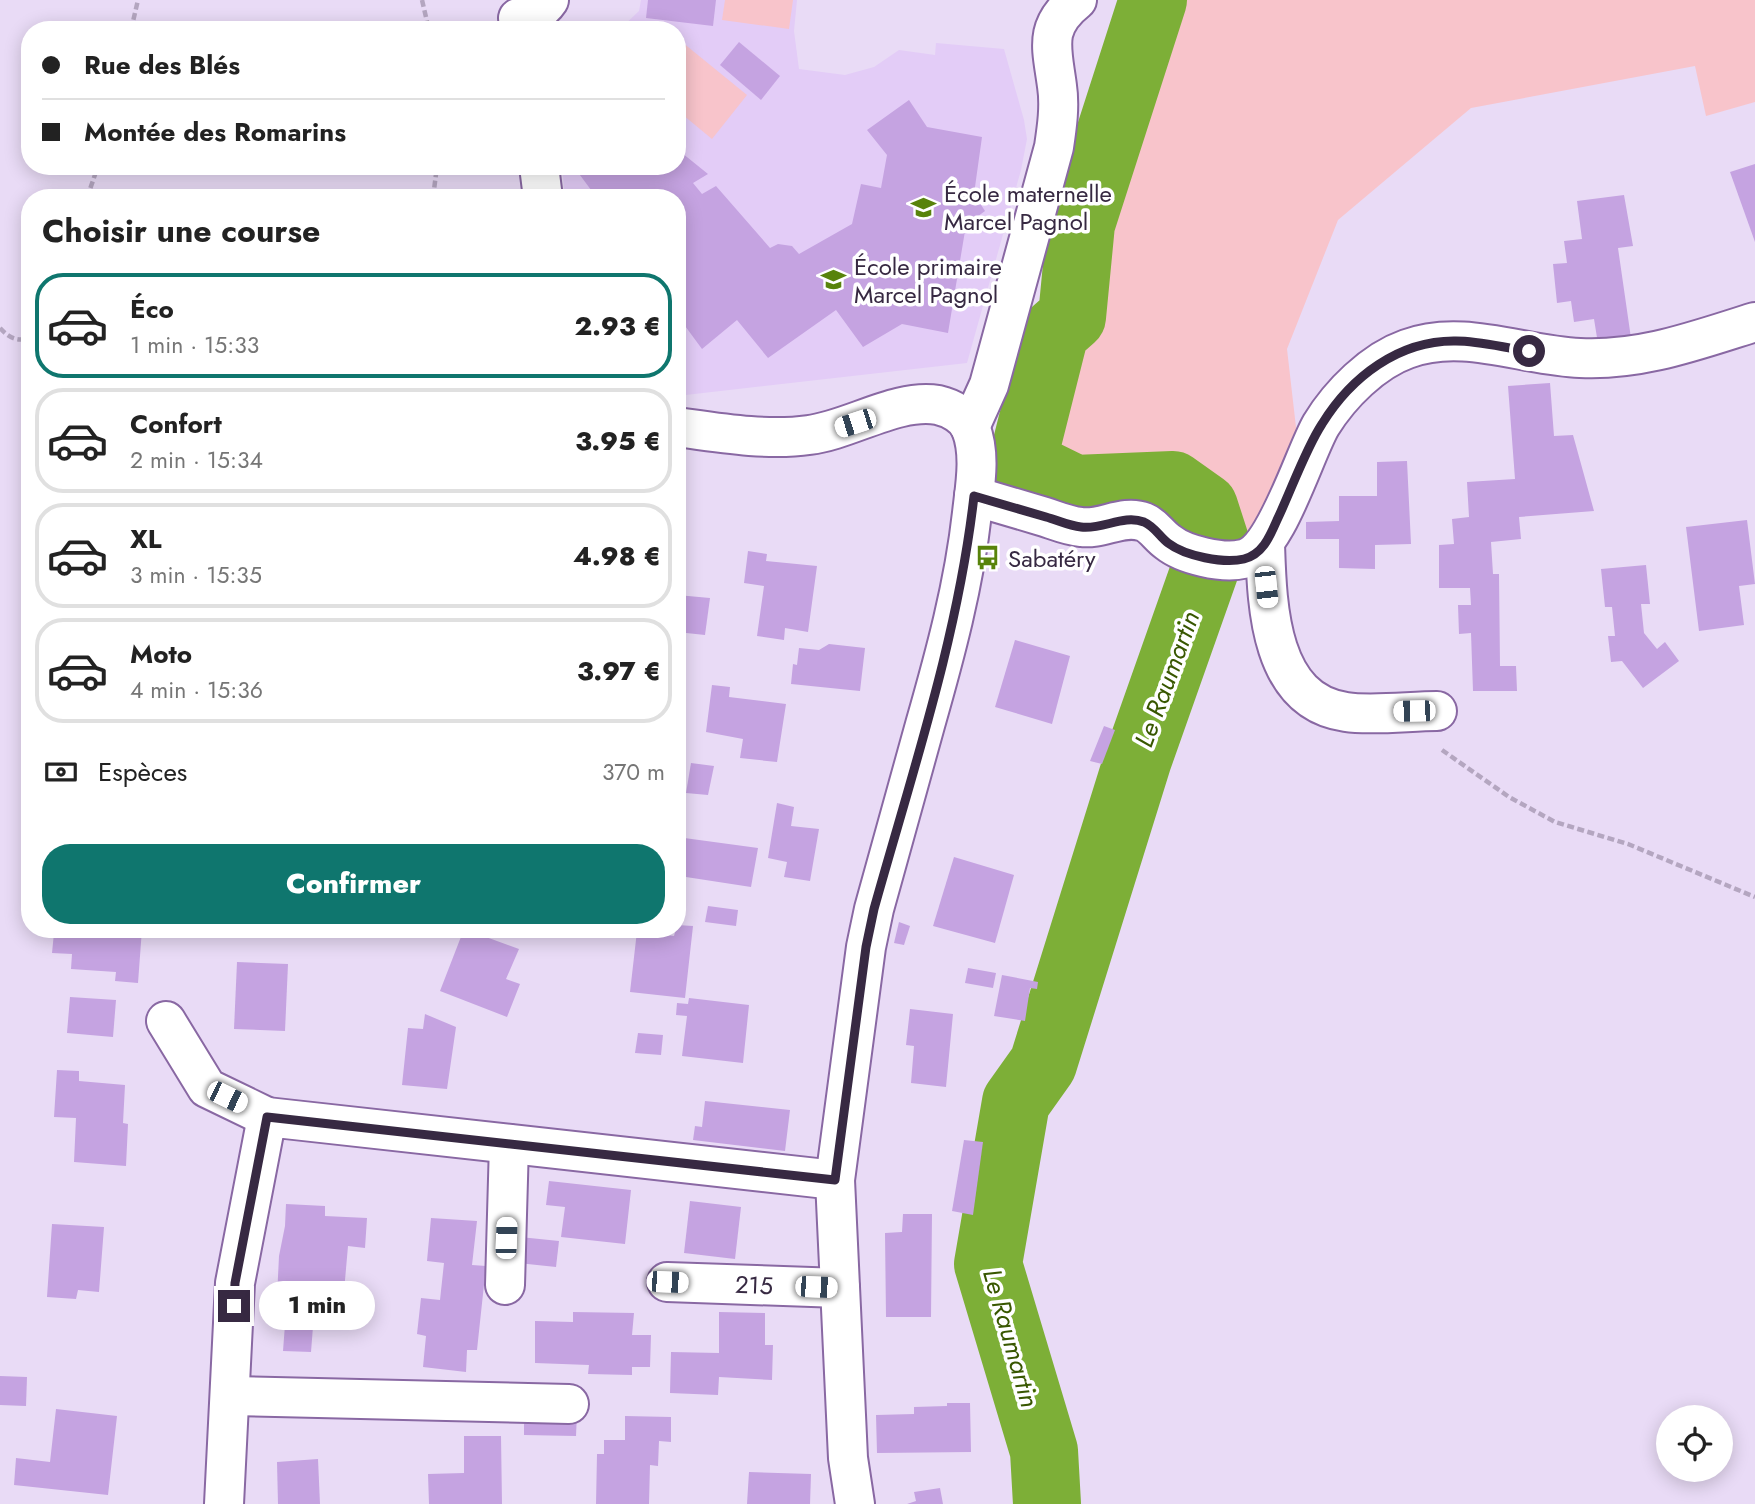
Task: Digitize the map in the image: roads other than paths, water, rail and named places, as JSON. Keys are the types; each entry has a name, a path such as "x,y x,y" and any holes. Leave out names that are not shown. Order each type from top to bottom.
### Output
{"street":[{"path":"970,427 989,385 1054,147 1058,115 1057,86 1052,67 1053,29 1061,16 1077,0"},
{"path":"1438,729 1347,712 1309,698 1292,681 1274,637 1249,553 1321,425 1361,378 1386,358 1408,348 1432,342 1457,341 1577,358 1618,358 1652,353 1755,322"},
{"path":"686,428 719,433 808,436 900,407 919,404 936,405 961,416 970,427 975,444 977,470 961,586 944,659 874,909 866,947 835,1180 848,1458 855,1504"},
{"path":"974,496 1079,527 1102,526 1123,520 1143,522 1154,528 1171,545 1195,555 1249,553"},
{"path":"166,1021 207,1088 267,1117 835,1180"},
{"path":"225,1504 235,1283 267,1117"},
{"path":"505,1285 509,1144"},
{"name":"215","path":"667,1282 841,1288"},
{"path":"231,1396 569,1404"}],"waterway":[{"name":"Le Raumartin","path":"1047,1504 1044,1451 988,1264 1016,1102 1043,1064 1138,759 1215,541 1204,507 1173,485 1075,489 1022,463 1055,332 1072,317 1081,224 1153,0"}],"place":[{"name":"École maternelle Marcel Pagnol","path":"924,207"},
{"name":"École primaire Marcel Pagnol","path":"834,280"},
{"name":"Sabatéry","path":"988,558"}]}
